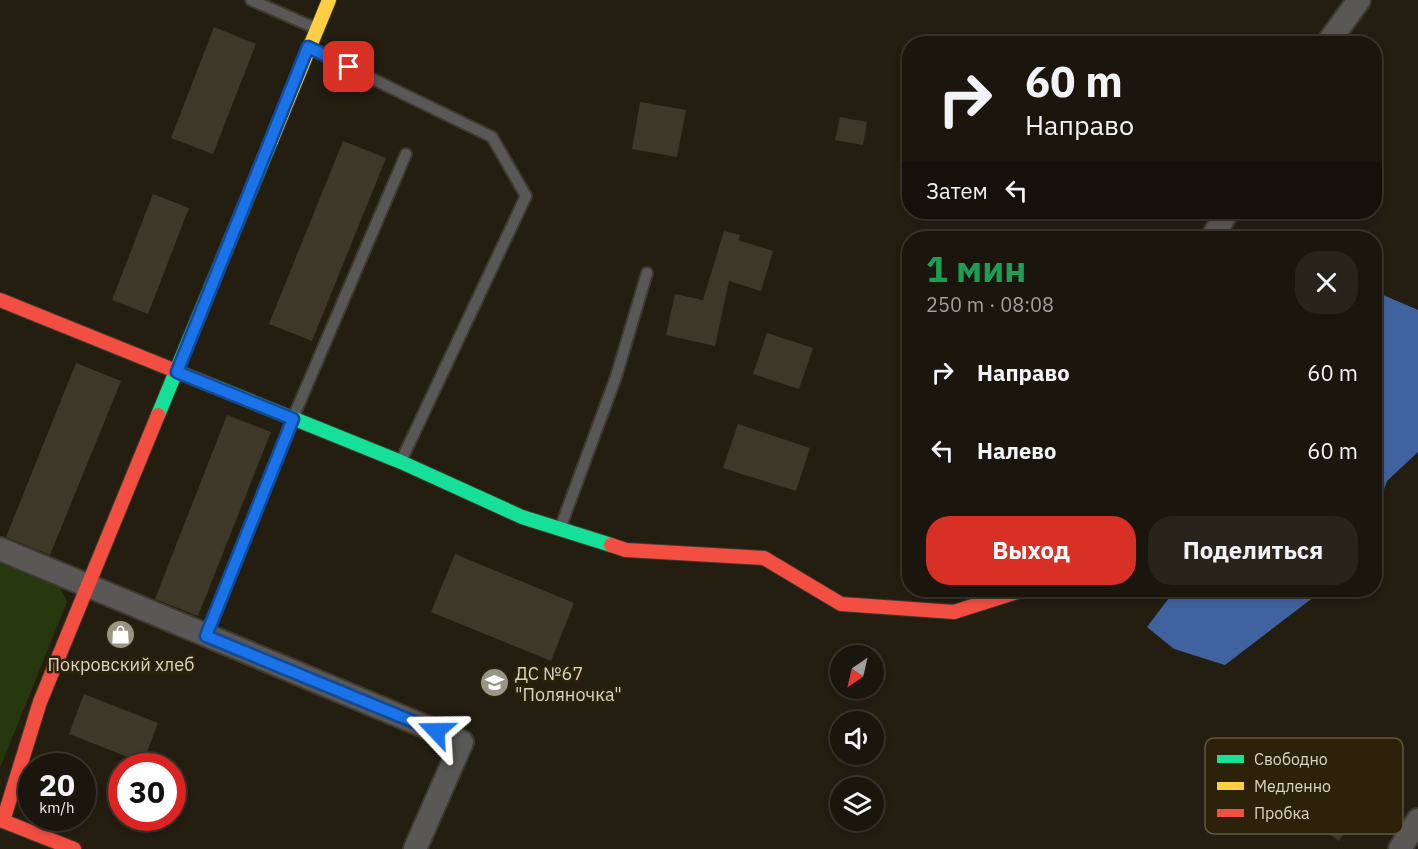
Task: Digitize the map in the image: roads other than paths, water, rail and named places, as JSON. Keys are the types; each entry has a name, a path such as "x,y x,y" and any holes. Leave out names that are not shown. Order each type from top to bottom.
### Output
{"street":[{"path":"74,849 1,823 40,702 329,0"},
{"path":"1333,36 1359,0"},
{"path":"0,300 401,462 522,517 626,550 764,558 841,604 954,612 1001,597"},
{"path":"0,549 462,742 415,849"},
{"path":"1400,849 1418,820"}],"lane":[{"path":"251,0 316,28"},
{"path":"308,47 492,137 526,196 401,462"},
{"path":"206,636 293,419 406,153"},
{"path":"560,529 616,377 647,273"}],"water":[{"path":"1382,294 1418,310 1418,452 1387,481 1382,495"},
{"path":"1170,597 1314,597 1225,665 1174,649 1147,627"}],"place":[{"name":"Покровский хлеб","path":"121,635"},
{"name":"ДС №67 \"Поляночка\"","path":"494,683"}]}
